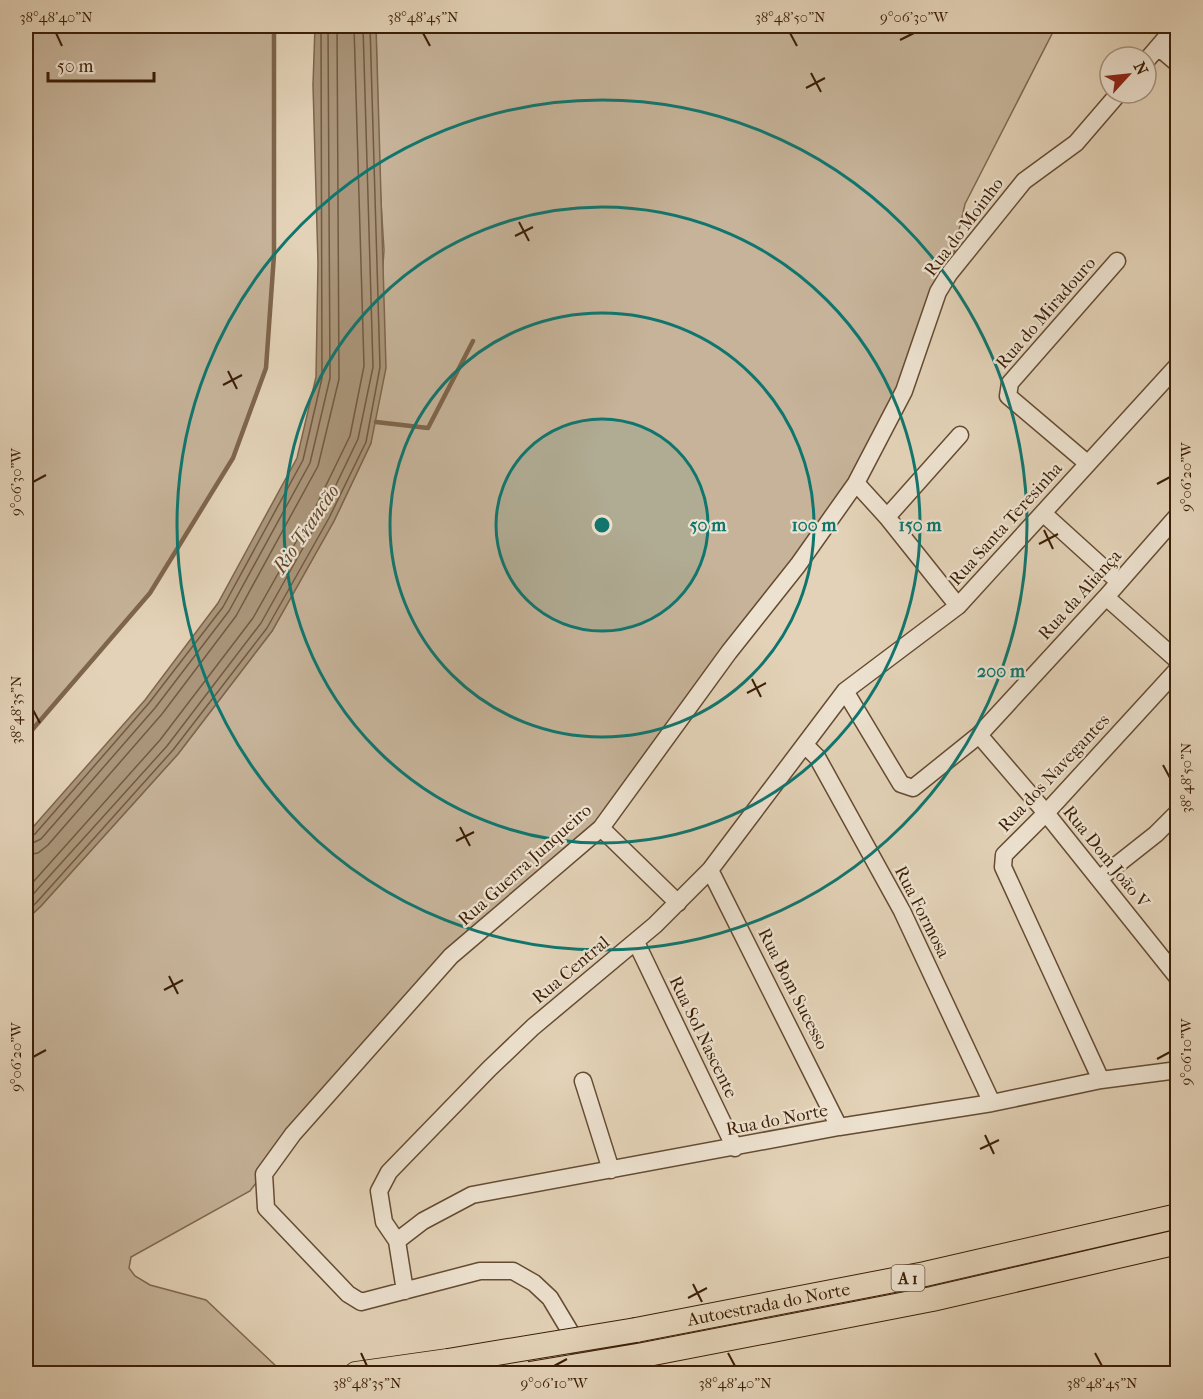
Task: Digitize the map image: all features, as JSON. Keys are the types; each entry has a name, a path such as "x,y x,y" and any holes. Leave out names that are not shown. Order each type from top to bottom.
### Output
{"highway":[{"name":"Autoestrada do Norte","path":"357,1374 636,1330 914,1277 1178,1216"},
{"name":"Autoestrada do Norte","path":"530,1374 643,1355 921,1301 1178,1242"}],"street":[{"path":"1176,26 1158,47 1178,64"},
{"name":"Rua do Moinho","path":"856,483 904,391 939,292 949,274 1024,181 1076,142 1108,105"},
{"name":"Rua do Miradouro","path":"1087,463 1008,396 1010,382 1116,261"},
{"name":"Rua Santa Teresinha","path":"845,691 958,606 1178,365"},
{"path":"887,517 960,435"},
{"path":"856,483 887,517 958,606"},
{"name":"Rua Guerra Junqueiro","path":"405,1291 362,1302 348,1294 266,1208 264,1174 293,1134 451,956 601,828 729,652 798,565 856,483"},
{"path":"1044,514 1119,582"},
{"name":"Rua da Aliança","path":"845,691 901,784 913,788 979,735 1178,515"},
{"path":"1106,597 1178,661"},
{"name":"Rua dos Navegantes","path":"1101,1080 1003,867 1004,855 1046,813 1178,669"},
{"name":"Rua Central","path":"405,1291 397,1241 384,1222 379,1191 389,1172 526,1034 636,942 710,870 806,746 835,701 845,691"},
{"name":"Rua Dom João V","path":"979,735 1046,813 1178,978"},
{"name":"Rua Formosa","path":"806,746 817,757 902,911 992,1102"},
{"path":"1099,879 1156,834 1178,812"},
{"path":"601,828 678,903"},
{"name":"Rua Bom Sucesso","path":"710,870 839,1128"},
{"name":"Rua Sol Nascente","path":"636,942 735,1148"},
{"name":"Rua do Norte","path":"397,1241 423,1221 472,1195 992,1102 1101,1080 1178,1070"},
{"path":"583,1081 611,1170"},
{"path":"405,1291 480,1271 513,1271 534,1283 550,1298 595,1374"}],"shaded area":[{"path":"26,26 274,26 274,255 266,368 233,458 150,593 26,737"},
{"path":"376,26 1056,26 965,204 949,274 856,483 601,828 451,956 293,1134 250,1191 131,1257 129,1268 135,1276 150,1285 206,1300 278,1368 222,1374 26,1374 26,920 178,754 272,631 334,521 371,443 384,250 378,154"}],"water":[{"name":"Rio Trancão","path":"315,26 376,26 386,368 371,443 334,521 272,631 178,754 26,920 26,835 145,700 218,603 297,458 316,377 318,263 313,85"}],"waterway":[{"path":"26,737 150,593 233,458 266,368 274,255 274,26"},
{"path":"376,422 428,428 473,341"}]}
